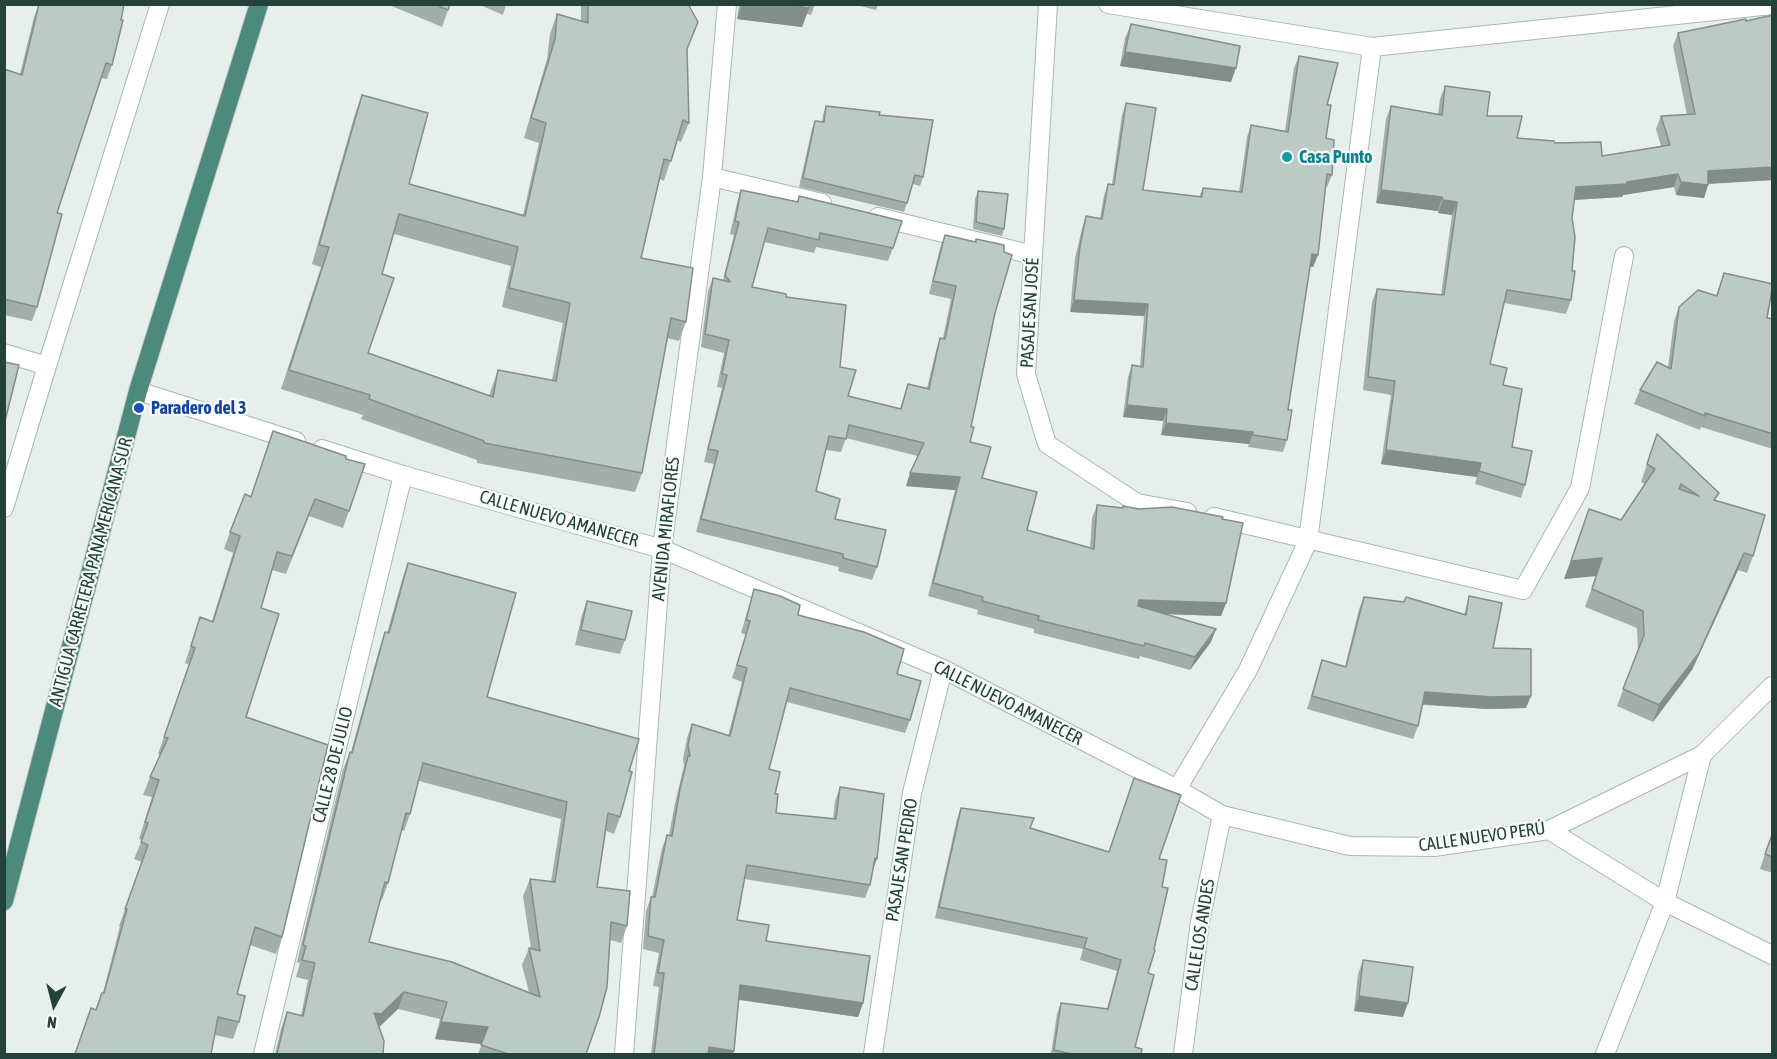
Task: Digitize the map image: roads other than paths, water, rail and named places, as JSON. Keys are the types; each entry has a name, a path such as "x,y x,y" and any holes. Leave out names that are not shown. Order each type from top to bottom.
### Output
{"highway":[{"name":"ANTIGUA CARRETERA PANAMERICANA SUR","path":"4,902 138,391 260,4"}],"street":[{"path":"4,508 46,366 160,4"},
{"name":"AVENIDA MIRAFLORES","path":"624,1054 662,549 712,177 727,4"},
{"name":"PASAJE SAN JOSÉ","path":"1048,4 1026,374 1047,444 1137,503 1249,524 1308,541 1523,590 1580,488 1624,256"},
{"path":"1108,4 1372,47 1773,5"},
{"path":"1177,789 1248,670 1308,541 1372,47"},
{"path":"712,177 838,207"},
{"path":"861,213 1033,255"},
{"path":"4,352 46,366"},
{"name":"CALLE NUEVO AMANECER","path":"138,391 403,475 662,549 943,669 1177,789 1222,815"},
{"name":"CALLE 28 DE JULIO","path":"263,1054 403,475"},
{"name":"PASAJE SAN PEDRO","path":"873,1054 912,794 943,669"},
{"name":"CALLE NUEVO PERÚ","path":"1222,815 1350,846 1434,847 1549,830 1702,756 1773,686"},
{"path":"1605,1054 1665,902 1702,756"},
{"name":"CALLE LOS ANDES","path":"1183,1054 1200,922 1222,815"},
{"path":"1549,830 1665,902 1773,955"}],"place":[{"name":"Casa Punto","path":"1287,157"},
{"name":"Paradero del 3","path":"139,408"}]}
